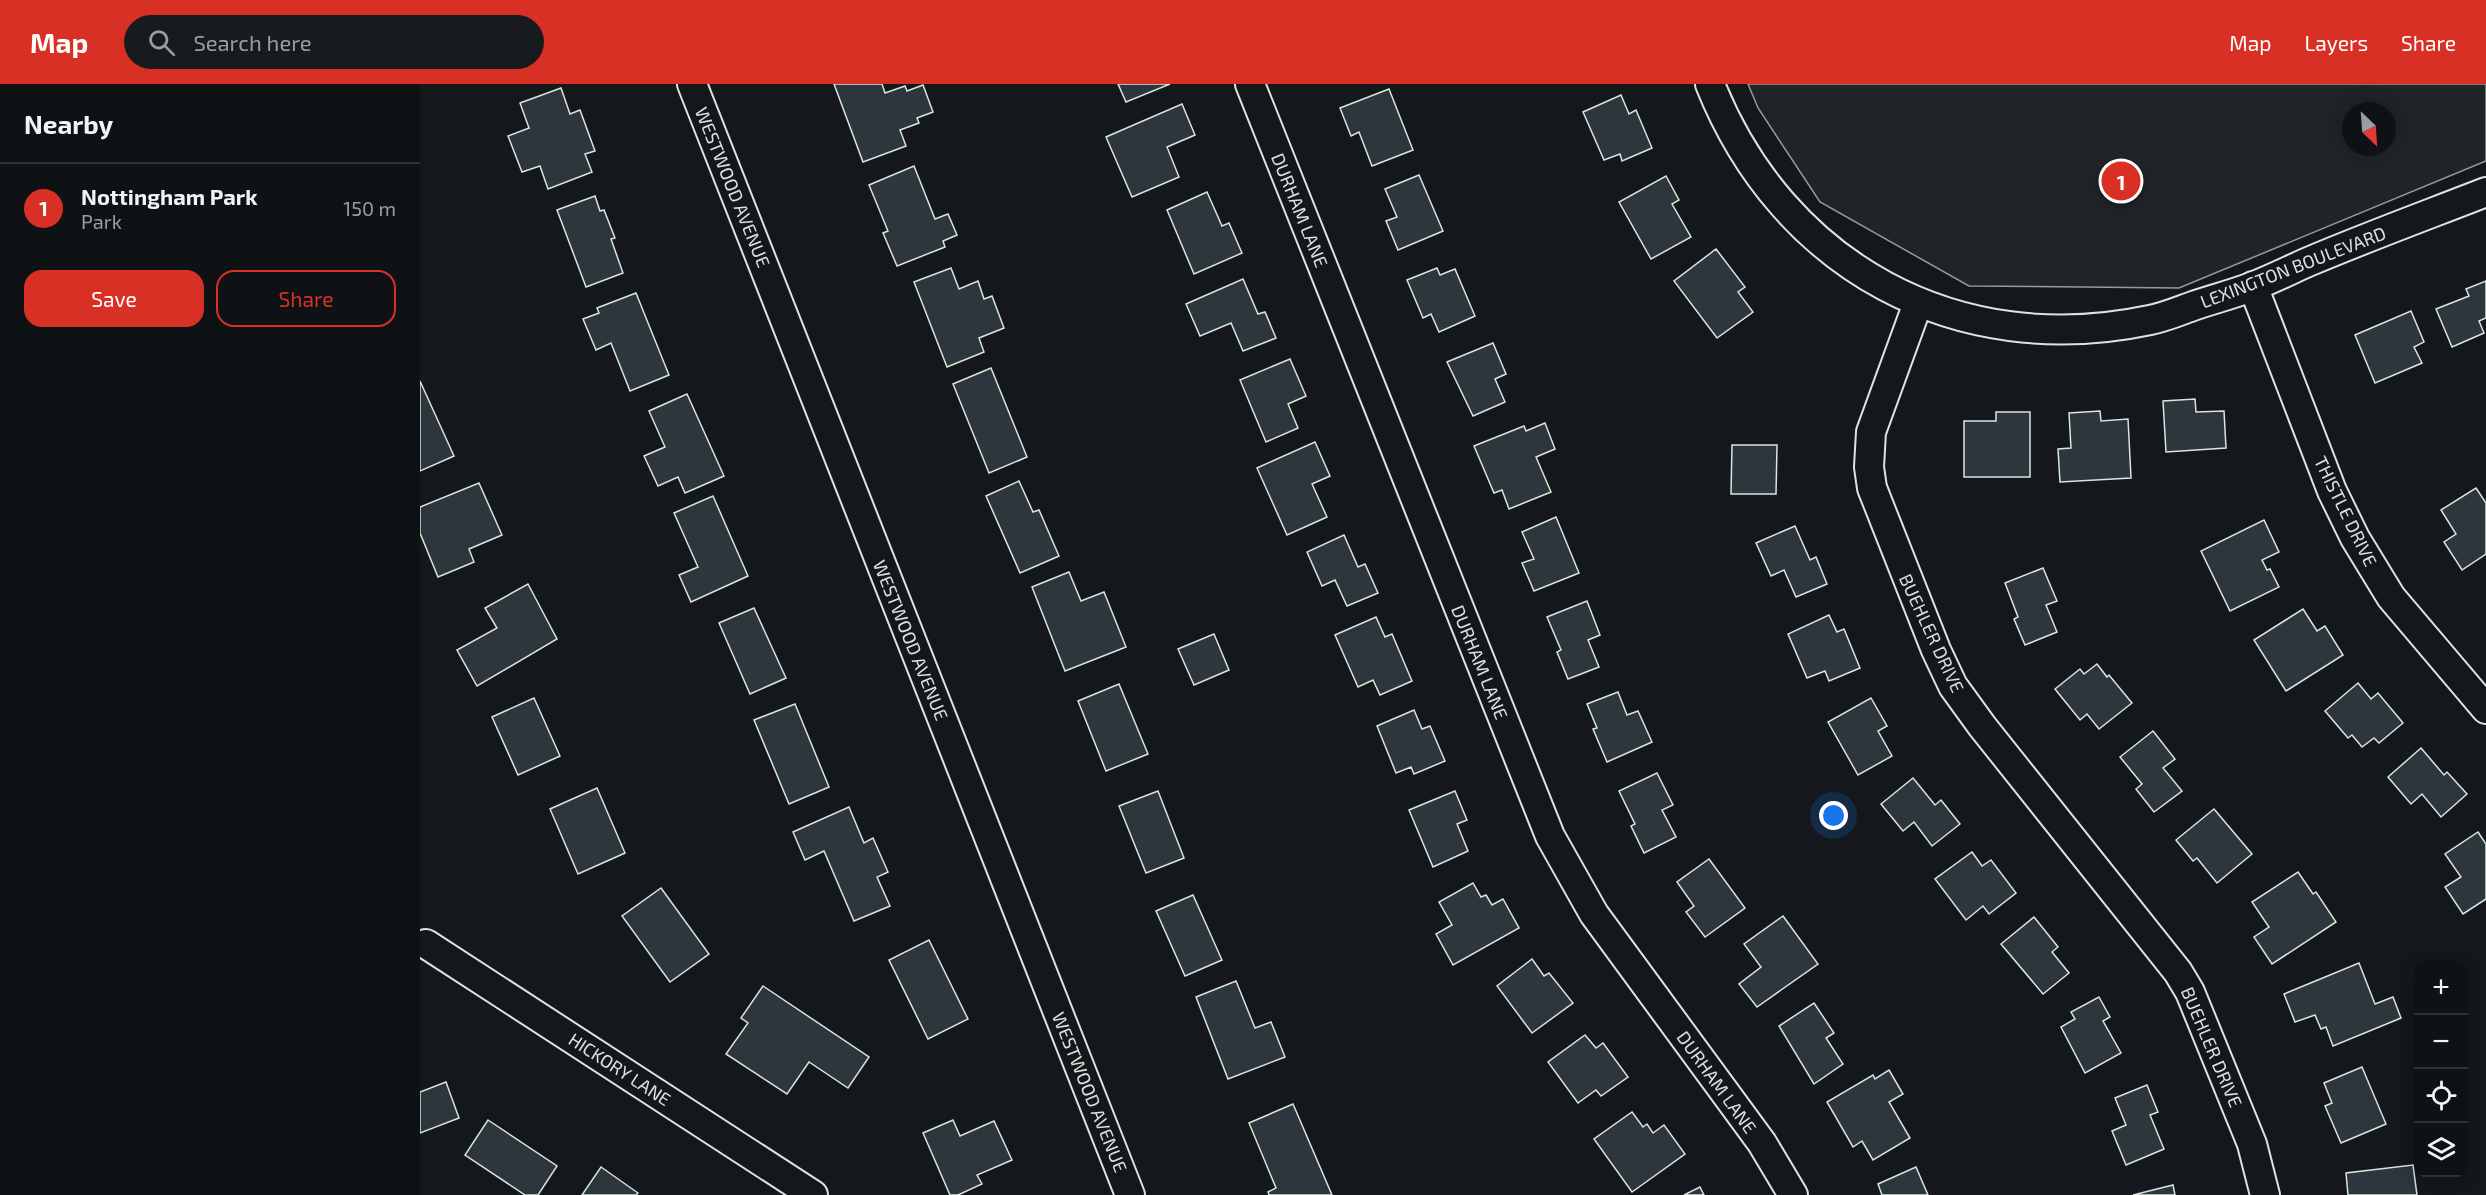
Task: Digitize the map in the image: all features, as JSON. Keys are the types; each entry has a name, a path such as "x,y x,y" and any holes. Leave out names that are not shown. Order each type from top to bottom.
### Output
{"street":[{"name":"WESTWOOD AVENUE","path":"692,84 1130,1195"},
{"name":"DURHAM LANE","path":"1250,84 1550,836 1594,914 1762,1143 1793,1195"},
{"path":"1710,84 1737,144 1791,215 1834,255 1887,289 1918,303"},
{"name":"LEXINGTON BOULEVARD","path":"1918,303 2002,326 2034,329 2096,329 2152,320 2253,286 2486,192"},
{"name":"THISTLE DRIVE","path":"2253,286 2332,491 2355,538 2391,597 2486,709"},
{"name":"BUEHLER DRIVE","path":"1918,303 1871,432 1869,467 1872,488 1896,552 1953,686 1982,726 2178,972 2190,992 2253,1144 2265,1195"},
{"name":"HICKORY LANE","path":"422,940 813,1195"}],"shaded area":[{"path":"1748,84 2486,84 2486,161 2179,288 1969,286 1820,202 1758,108"}],"building":[{"path":"834,84 882,84 885,93 905,86 907,91 923,85 933,112 917,118 919,123 900,130 906,146 863,162"},
{"path":"1118,84 1170,84 1126,102"},
{"path":"561,88 570,114 580,110 595,151 585,154 592,172 548,189 540,166 522,172 508,136 529,128 520,103"},
{"path":"1389,89 1413,150 1372,166 1359,132 1351,136 1340,108"},
{"path":"1621,95 1629,114 1636,110 1652,148 1622,161 1620,154 1604,160 1583,112"},
{"path":"1182,104 1195,135 1167,147 1179,177 1132,197 1106,137"},
{"path":"914,166 935,219 948,214 957,235 943,241 945,247 897,266 883,233 888,231 869,185"},
{"path":"1419,175 1443,231 1398,250 1386,221 1397,217 1385,189"},
{"path":"1666,176 1679,200 1672,204 1691,237 1651,259 1619,202"},
{"path":"1207,192 1222,226 1229,223 1242,253 1194,274 1167,210"},
{"path":"595,196 600,211 604,210 615,238 611,239 623,273 586,287 557,210"},
{"path":"1716,249 1745,287 1738,292 1753,312 1717,338 1674,281"},
{"path":"951,268 959,289 978,281 984,299 992,296 1004,328 979,338 984,352 947,367 914,282"},
{"path":"1437,268 1440,275 1455,269 1475,316 1439,332 1431,314 1423,318 1407,280"},
{"path":"1243,279 1258,314 1265,312 1276,338 1243,351 1231,323 1200,336 1186,304"},
{"path":"2486,281 2486,318 2479,321 2484,333 2452,347 2436,309 2469,296 2466,289"},
{"path":"636,293 669,375 630,391 611,343 596,350 583,319 599,313 597,308"},
{"path":"2411,311 2424,342 2414,347 2422,363 2375,383 2355,335"},
{"path":"1493,343 1506,374 1495,379 1505,402 1473,416 1447,362"},
{"path":"1290,359 1306,396 1288,404 1298,428 1266,442 1240,380"},
{"path":"991,368 1027,457 989,473 953,384"},
{"path":"420,381 454,456 420,471"},
{"path":"687,394 724,476 685,493 678,477 658,486 644,456 665,447 649,411"},
{"path":"2195,399 2196,412 2224,411 2226,448 2166,452 2163,401"},
{"path":"2100,411 2101,421 2128,419 2131,478 2060,482 2058,449 2071,448 2069,413"},
{"path":"1996,412 2030,412 2030,477 1964,477 1964,421 1996,421"},
{"path":"1545,423 1555,449 1536,457 1551,492 1509,509 1502,490 1494,493 1474,446 1524,426 1526,431"},
{"path":"1315,442 1330,476 1312,484 1327,517 1287,535 1257,468"},
{"path":"1732,445 1777,445 1776,494 1731,494"},
{"path":"1019,481 1033,512 1039,510 1059,556 1020,573 986,496"},
{"path":"479,483 502,535 469,549 474,562 438,577 420,533 420,507"},
{"path":"2476,488 2486,503 2486,554 2462,570 2444,542 2456,534 2441,510"},
{"path":"713,496 748,576 691,602 679,575 698,567 674,513"},
{"path":"1556,517 1579,573 1534,591 1522,563 1534,559 1522,532"},
{"path":"2264,520 2279,552 2262,560 2267,570 2270,569 2279,587 2230,611 2201,551"},
{"path":"1795,526 1810,560 1816,557 1827,584 1796,597 1784,570 1771,576 1756,543"},
{"path":"1344,535 1358,567 1365,564 1378,593 1347,606 1335,580 1322,586 1307,552"},
{"path":"2043,568 2057,601 2046,605 2057,632 2025,645 2014,619 2018,617 2005,583"},
{"path":"1069,572 1081,601 1104,592 1126,647 1065,671 1032,587"},
{"path":"528,584 557,639 477,686 457,650 497,628 485,608"},
{"path":"1587,601 1600,635 1588,640 1599,667 1568,679 1557,652 1561,650 1547,617"},
{"path":"754,608 786,678 750,694 719,623"},
{"path":"2303,609 2317,631 2325,626 2343,655 2286,691 2254,640"},
{"path":"1829,615 1837,632 1844,629 1860,668 1829,681 1825,671 1807,678 1788,634"},
{"path":"1376,617 1385,637 1392,634 1412,681 1380,695 1373,680 1358,687 1335,635"},
{"path":"1214,634 1229,670 1194,685 1178,649"},
{"path":"2097,664 2132,703 2099,729 2087,714 2080,720 2055,689 2080,669 2084,674"},
{"path":"2358,683 2371,699 2378,693 2403,723 2379,743 2374,738 2362,747 2352,735 2348,738 2325,711"},
{"path":"1119,684 1148,754 1106,771 1078,701"},
{"path":"1618,692 1627,715 1638,711 1652,742 1607,762 1593,729 1597,728 1587,704"},
{"path":"534,698 560,756 518,775 492,717"},
{"path":"1871,698 1887,726 1878,731 1892,756 1858,775 1828,722"},
{"path":"795,704 829,787 789,804 754,720"},
{"path":"1414,710 1422,729 1430,726 1445,761 1414,774 1411,767 1396,773 1377,726"},
{"path":"2153,731 2175,759 2163,768 2182,791 2154,812 2136,789 2142,784 2120,757"},
{"path":"2421,748 2444,775 2447,772 2467,794 2441,817 2422,794 2411,804 2388,777"},
{"path":"1657,773 1673,805 1662,810 1676,837 1644,853 1631,826 1635,824 1619,791"},
{"path":"1913,778 1935,805 1941,800 1960,824 1932,846 1914,822 1903,831 1881,804"},
{"path":"597,788 625,853 578,874 550,809"},
{"path":"1158,791 1184,858 1146,873 1119,806"},
{"path":"1455,791 1467,820 1457,824 1468,851 1433,867 1409,810"},
{"path":"849,807 864,843 873,838 888,872 877,877 890,906 854,921 824,851 805,860 793,832"},
{"path":"2214,809 2252,854 2217,883 2197,858 2193,861 2176,840"},
{"path":"2478,832 2486,844 2486,899 2463,914 2445,887 2461,877 2445,854"},
{"path":"1972,852 1982,866 1991,860 2016,893 1989,914 1983,906 1966,920 1935,879"},
{"path":"1709,859 1745,908 1705,937 1686,912 1694,906 1677,882"},
{"path":"2298,872 2313,894 2316,892 2336,922 2272,964 2254,937 2269,927 2252,902"},
{"path":"1473,883 1481,897 1486,895 1492,905 1503,899 1519,928 1453,965 1436,934 1452,925 1439,902"},
{"path":"661,888 709,954 670,982 622,916"},
{"path":"1193,895 1222,960 1185,976 1156,911"},
{"path":"1783,916 1818,964 1757,1007 1739,984 1761,967 1744,944"},
{"path":"2034,917 2058,947 2052,952 2069,973 2043,994 2001,944"},
{"path":"929,940 968,1019 928,1039 889,960"},
{"path":"1532,959 1544,976 1549,973 1573,1003 1532,1033 1497,986"},
{"path":"2359,963 2375,1004 2393,997 2401,1018 2333,1046 2326,1027 2321,1029 2315,1015 2295,1022 2284,994"},
{"path":"1236,981 1255,1028 1271,1022 1285,1057 1228,1079 1196,997"},
{"path":"763,986 869,1057 848,1088 809,1062 787,1094 726,1054 748,1023 741,1018"},
{"path":"2099,997 2110,1017 2103,1021 2121,1053 2085,1073 2061,1027 2075,1019 2071,1012"},
{"path":"1814,1003 1834,1033 1826,1038 1843,1064 1814,1084 1779,1026"},
{"path":"1585,1035 1596,1048 1603,1043 1628,1077 1601,1096 1596,1090 1578,1103 1548,1062"},
{"path":"2362,1067 2386,1124 2341,1143 2325,1106 2332,1103 2324,1083"},
{"path":"1889,1070 1903,1094 1889,1102 1910,1138 1873,1160 1862,1141 1853,1147 1827,1102 1873,1075 1875,1079"},
{"path":"446,1082 459,1118 420,1133 420,1092"},
{"path":"2147,1085 2158,1112 2150,1115 2164,1149 2126,1165 2112,1131 2126,1125 2115,1098"},
{"path":"1293,1104 1332,1195 1269,1195 1268,1192 1276,1188 1249,1123"},
{"path":"1632,1112 1643,1127 1647,1124 1653,1133 1664,1125 1685,1154 1632,1192 1594,1139"},
{"path":"488,1120 557,1166 538,1195 525,1195 465,1155"},
{"path":"953,1120 960,1136 994,1121 1012,1160 977,1175 982,1184 958,1195 950,1195 923,1133"},
{"path":"2413,1165 2417,1195 2348,1195 2346,1173"},
{"path":"601,1167 638,1193 636,1195 582,1195"},
{"path":"1916,1167 1928,1195 1882,1195 1878,1184"},
{"path":"2173,1185 2175,1195 2133,1195"},
{"path":"1700,1187 1704,1195 1684,1195"}],"place":[{"name":"Nottingham Park","path":"2121,181"}]}
